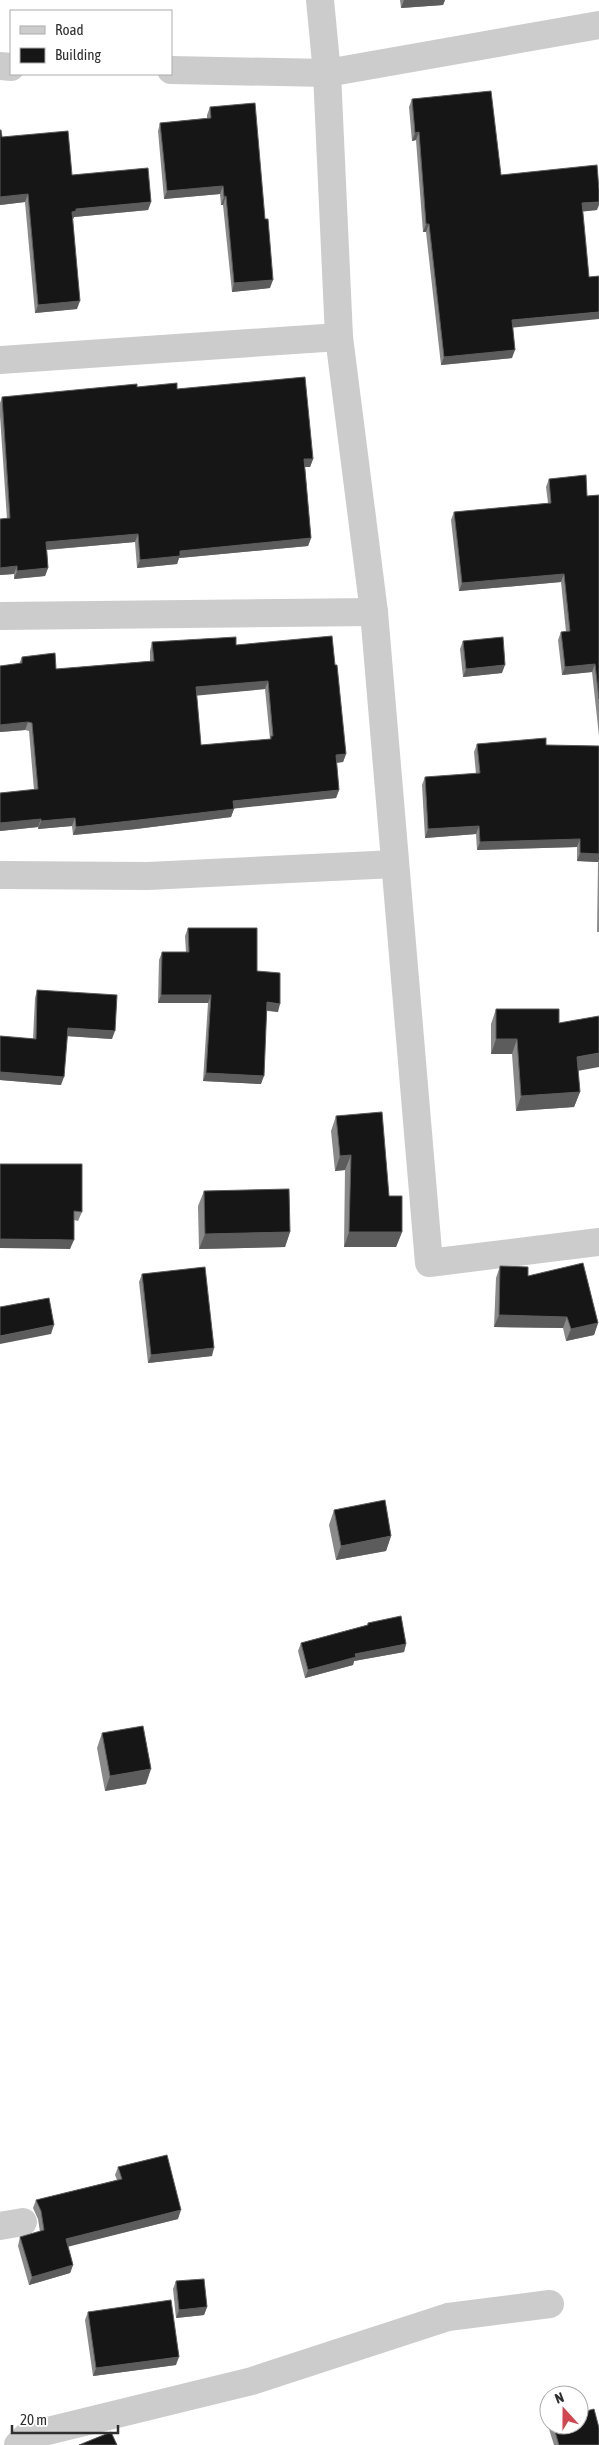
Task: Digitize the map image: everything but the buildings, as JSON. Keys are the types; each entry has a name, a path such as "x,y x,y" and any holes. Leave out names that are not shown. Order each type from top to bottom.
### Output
{"street":[{"path":"320,0 326,73 339,337 374,612 429,1264 599,1242"},
{"path":"172,70 326,73 599,25"},
{"path":"0,360 339,337"},
{"path":"0,616 374,612"},
{"path":"0,875 148,876 395,864"},
{"path":"18,2445 27,2436 252,2381 448,2317 550,2304"}]}
